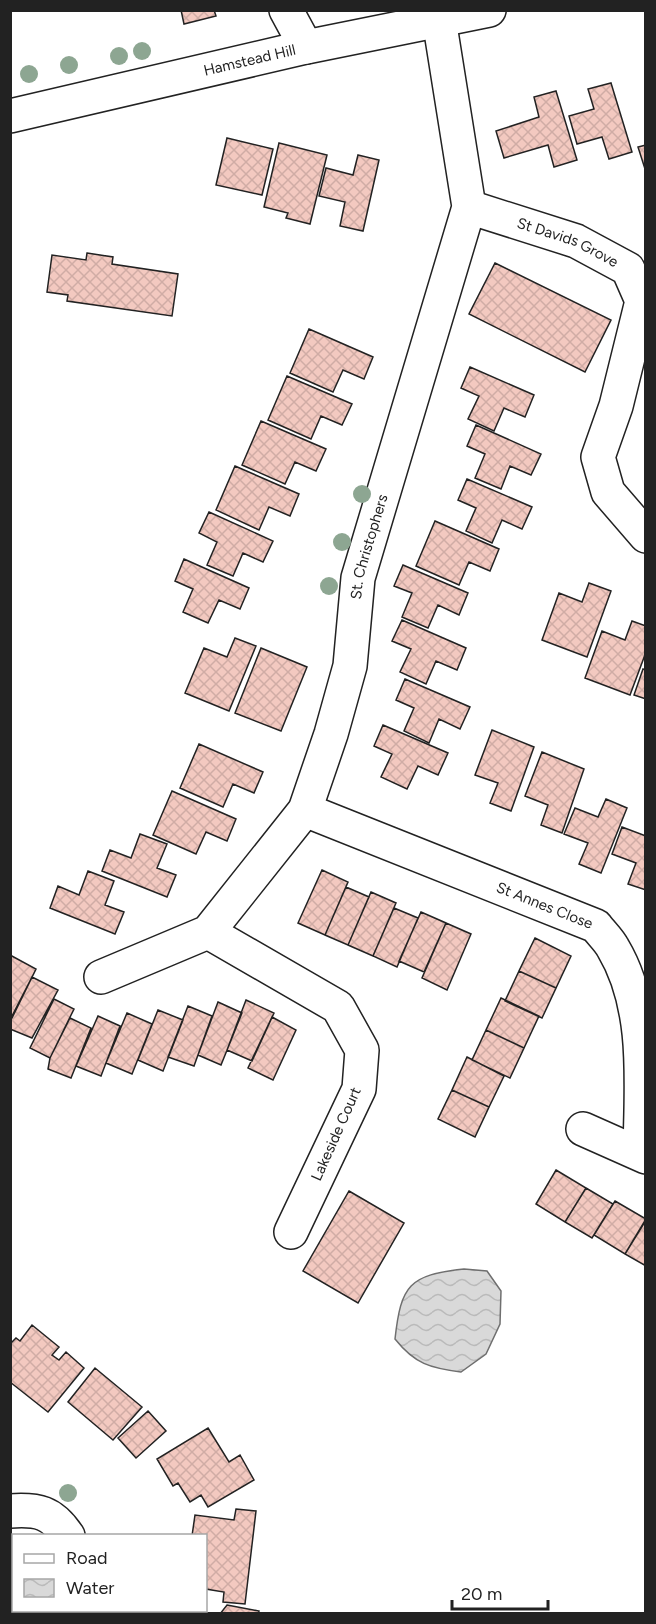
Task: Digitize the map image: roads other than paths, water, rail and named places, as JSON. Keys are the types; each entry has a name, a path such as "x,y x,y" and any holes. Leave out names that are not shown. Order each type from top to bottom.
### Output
{"street":[{"path":"286,10 306,47"},
{"name":"Hamstead Hill","path":"10,116 306,47 489,10"},
{"name":"St. Christophers","path":"101,977 208,932 305,810 332,734 350,666 358,578 469,207 439,19"},
{"name":"St Davids Grove","path":"469,207 576,241 628,269 642,301 616,406 598,457 608,492 645,536"},
{"name":"St Annes Close","path":"305,810 596,926 613,948 631,993 641,1047 643,1155 583,1129"},
{"name":"Lakeside Court","path":"208,932 338,1007 363,1050 359,1089 291,1232"},
{"path":"10,1511 35,1510 58,1521 67,1534"}],"water":[{"path":"464,1269 487,1271 501,1291 500,1324 486,1354 461,1372 440,1369 416,1359 395,1339 401,1306 411,1286 431,1275"}]}
